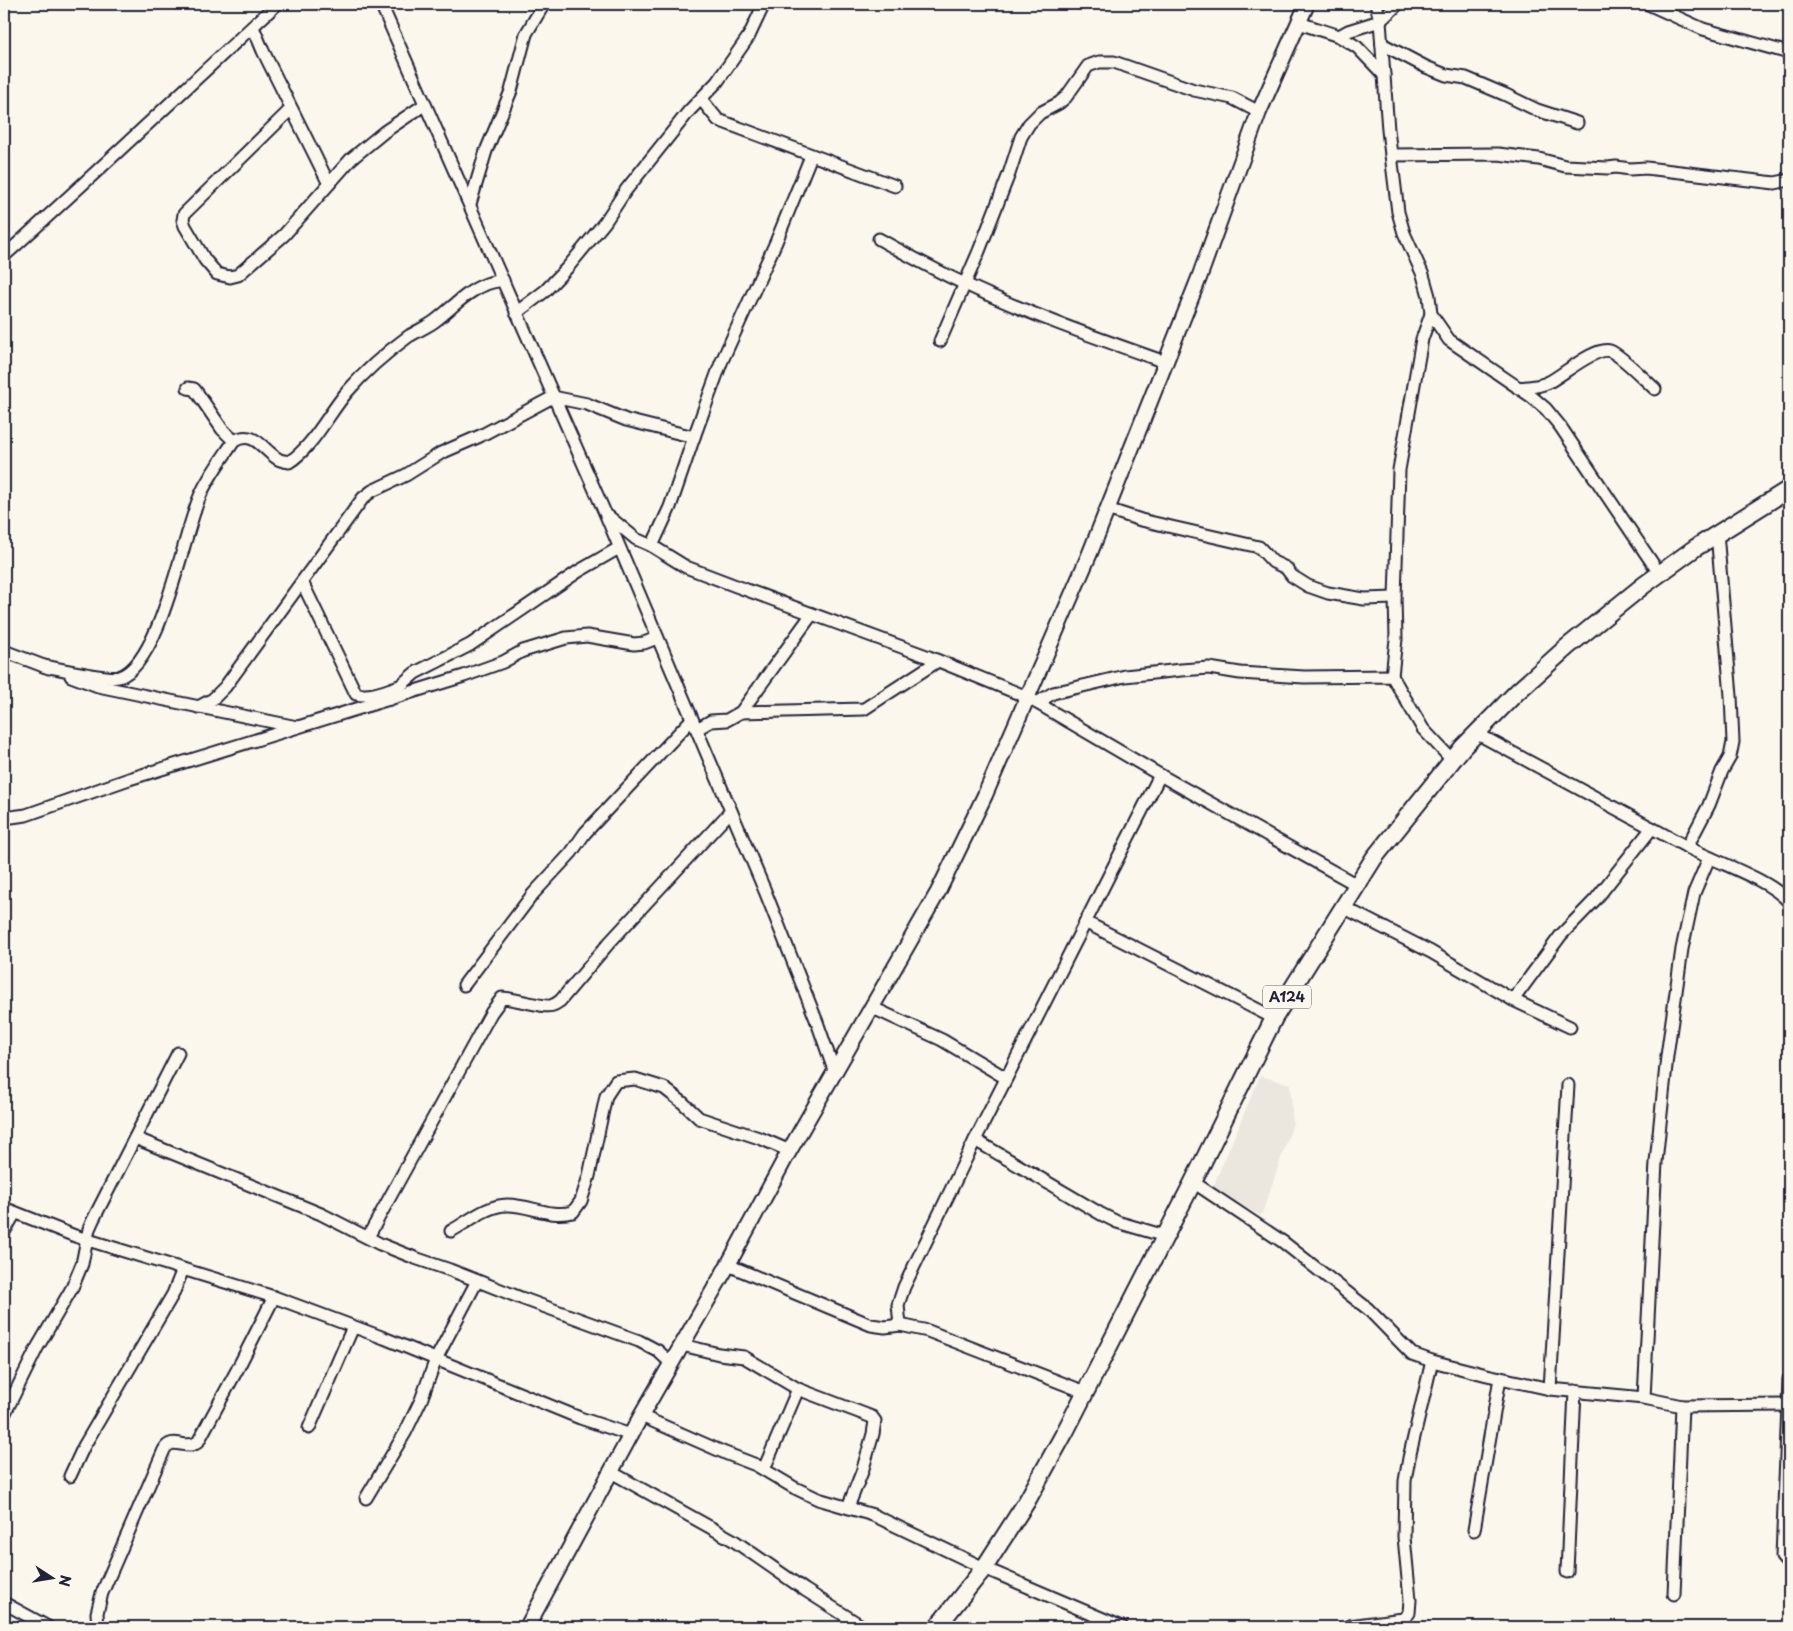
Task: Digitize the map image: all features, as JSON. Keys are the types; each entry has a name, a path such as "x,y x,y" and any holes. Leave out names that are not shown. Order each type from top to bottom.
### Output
{"highway":[{"name":"A124","path":"937,1627 984,1568 1027,1502 1193,1182 1274,1018 1374,858 1452,760 1476,733 1567,647 1659,573 1717,533 1789,489"}],"main road":[{"path":"527,1627 641,1416 938,892 1032,700 1199,278 1259,112 1306,4"}],"street":[{"path":"4,256 86,180 146,128 277,4"},
{"path":"381,4 605,513 731,811 817,1022 835,1073"},
{"path":"470,204 486,151 514,83 526,34 544,4"},
{"path":"516,313 545,292 605,222 626,190 689,111 717,82 748,36 764,4"},
{"path":"1376,4 1380,21 1391,155 1398,212 1404,233 1423,275 1429,296 1431,314 1422,339 1399,470 1395,598 1396,639 1392,676 1424,729 1452,760"},
{"path":"1339,36 1348,31 1380,21 1398,4"},
{"path":"1648,4 1703,29 1789,53"},
{"path":"1299,23 1339,36 1357,47 1384,75"},
{"path":"253,27 291,109 329,184"},
{"path":"1382,44 1426,67 1446,75 1466,78 1537,110 1577,123"},
{"path":"940,341 1009,174 1021,137 1040,113 1066,97 1088,66 1099,62 1114,62 1194,90 1232,98 1259,112"},
{"path":"701,99 718,120 895,186"},
{"path":"291,109 184,214 185,226 205,260 217,274 238,276 284,235 351,159 384,132 424,105"},
{"path":"1391,155 1498,154 1539,159 1565,166 1646,168 1775,183 1789,180"},
{"path":"652,546 670,507 721,363 776,242 811,156"},
{"path":"878,238 927,266 965,284 1056,323 1166,362"},
{"path":"43,666 94,675 118,677 131,669 142,658 152,639 200,496 234,441 247,437 254,438 279,460 289,462 312,442 332,410 354,383 383,356 411,335 433,322 471,292 484,284 502,280"},
{"path":"1431,314 1449,340 1532,397 1546,409 1560,426 1659,573"},
{"path":"1518,388 1547,383 1598,352 1608,350 1616,354 1655,389"},
{"path":"188,388 198,394 222,429 234,441"},
{"path":"198,707 213,699 225,688 364,498 368,494 406,476 441,453 480,436 553,397 587,404 626,420 694,436"},
{"path":"1107,509 1141,520 1259,547 1273,562 1286,568 1296,579 1308,586 1328,593 1364,599 1395,598"},
{"path":"605,513 636,539 686,566 938,661 1032,700 1160,775 1357,885"},
{"path":"1687,847 1709,805 1722,771 1730,757 1733,742 1731,696 1717,533"},
{"path":"390,699 414,673 470,645 579,571 619,548"},
{"path":"302,582 356,694 363,696 375,694 400,686"},
{"path":"464,985 533,894 570,853 585,833 694,724 727,720 740,712 812,614"},
{"path":"4,818 26,815 129,779 464,676 503,662 523,651 566,638 587,636 634,644 644,643 657,638"},
{"path":"4,651 98,686 297,727"},
{"path":"740,712 864,708 938,661"},
{"path":"1032,700 1053,693 1125,676 1209,668 1240,673 1304,677 1392,676"},
{"path":"1476,733 1687,847 1764,882 1777,890 1789,902"},
{"path":"900,1325 898,1305 904,1287 974,1140 1160,775"},
{"path":"368,1237 491,1012 502,998 512,998 547,1007 553,1006 560,1001 609,943 731,811"},
{"path":"1513,1000 1561,935 1596,899 1652,828"},
{"path":"1644,1398 1656,1162 1667,1056 1682,949 1694,893 1709,858"},
{"path":"1343,907 1432,952 1513,1000 1570,1027"},
{"path":"1085,922 1274,1018"},
{"path":"873,1008 942,1040 1006,1078"},
{"path":"4,1415 37,1348 72,1288 82,1264 93,1220 178,1054"},
{"path":"451,1231 488,1209 507,1205 560,1215 573,1212 581,1201 589,1176 606,1096 616,1081 635,1079 664,1088 699,1118 762,1139 790,1151"},
{"path":"1550,1389 1568,1085"},
{"path":"135,1138 321,1214 397,1251 639,1341 658,1351 672,1364"},
{"path":"974,1140 1101,1214 1117,1222 1165,1236"},
{"path":"1193,1182 1283,1242 1306,1260 1368,1309 1412,1354 1432,1361 1550,1389 1644,1398 1682,1406 1787,1405"},
{"path":"4,1208 87,1240 274,1297 436,1359 580,1418 631,1435"},
{"path":"4,1232 16,1212"},
{"path":"728,1265 871,1325 892,1327 900,1325 928,1331 1085,1392"},
{"path":"70,1476 84,1446 173,1294 183,1269"},
{"path":"366,1498 405,1433 421,1400 436,1359 476,1281"},
{"path":"98,1627 97,1613 102,1593 167,1444 172,1442 189,1446 198,1442 274,1297"},
{"path":"309,1428 353,1327"},
{"path":"682,1345 719,1354 744,1357 798,1389 872,1417 874,1421 873,1434 862,1472 848,1507"},
{"path":"1349,1626 1403,1619 1409,1612 1410,1600 1404,1537 1406,1482 1409,1458 1432,1361"},
{"path":"1474,1530 1500,1378"},
{"path":"1789,1379 1782,1557 1789,1565"},
{"path":"764,1469 798,1389"},
{"path":"1568,1572 1575,1391"},
{"path":"1674,1594 1682,1406"},
{"path":"641,1416 764,1469 793,1487 818,1499 873,1515 984,1568 1122,1627"},
{"path":"610,1472 732,1540 804,1590 863,1627"},
{"path":"4,1603 48,1627"}],"shaded area":[{"path":"1260,1076 1290,1084 1293,1124 1261,1216 1212,1189"}]}
